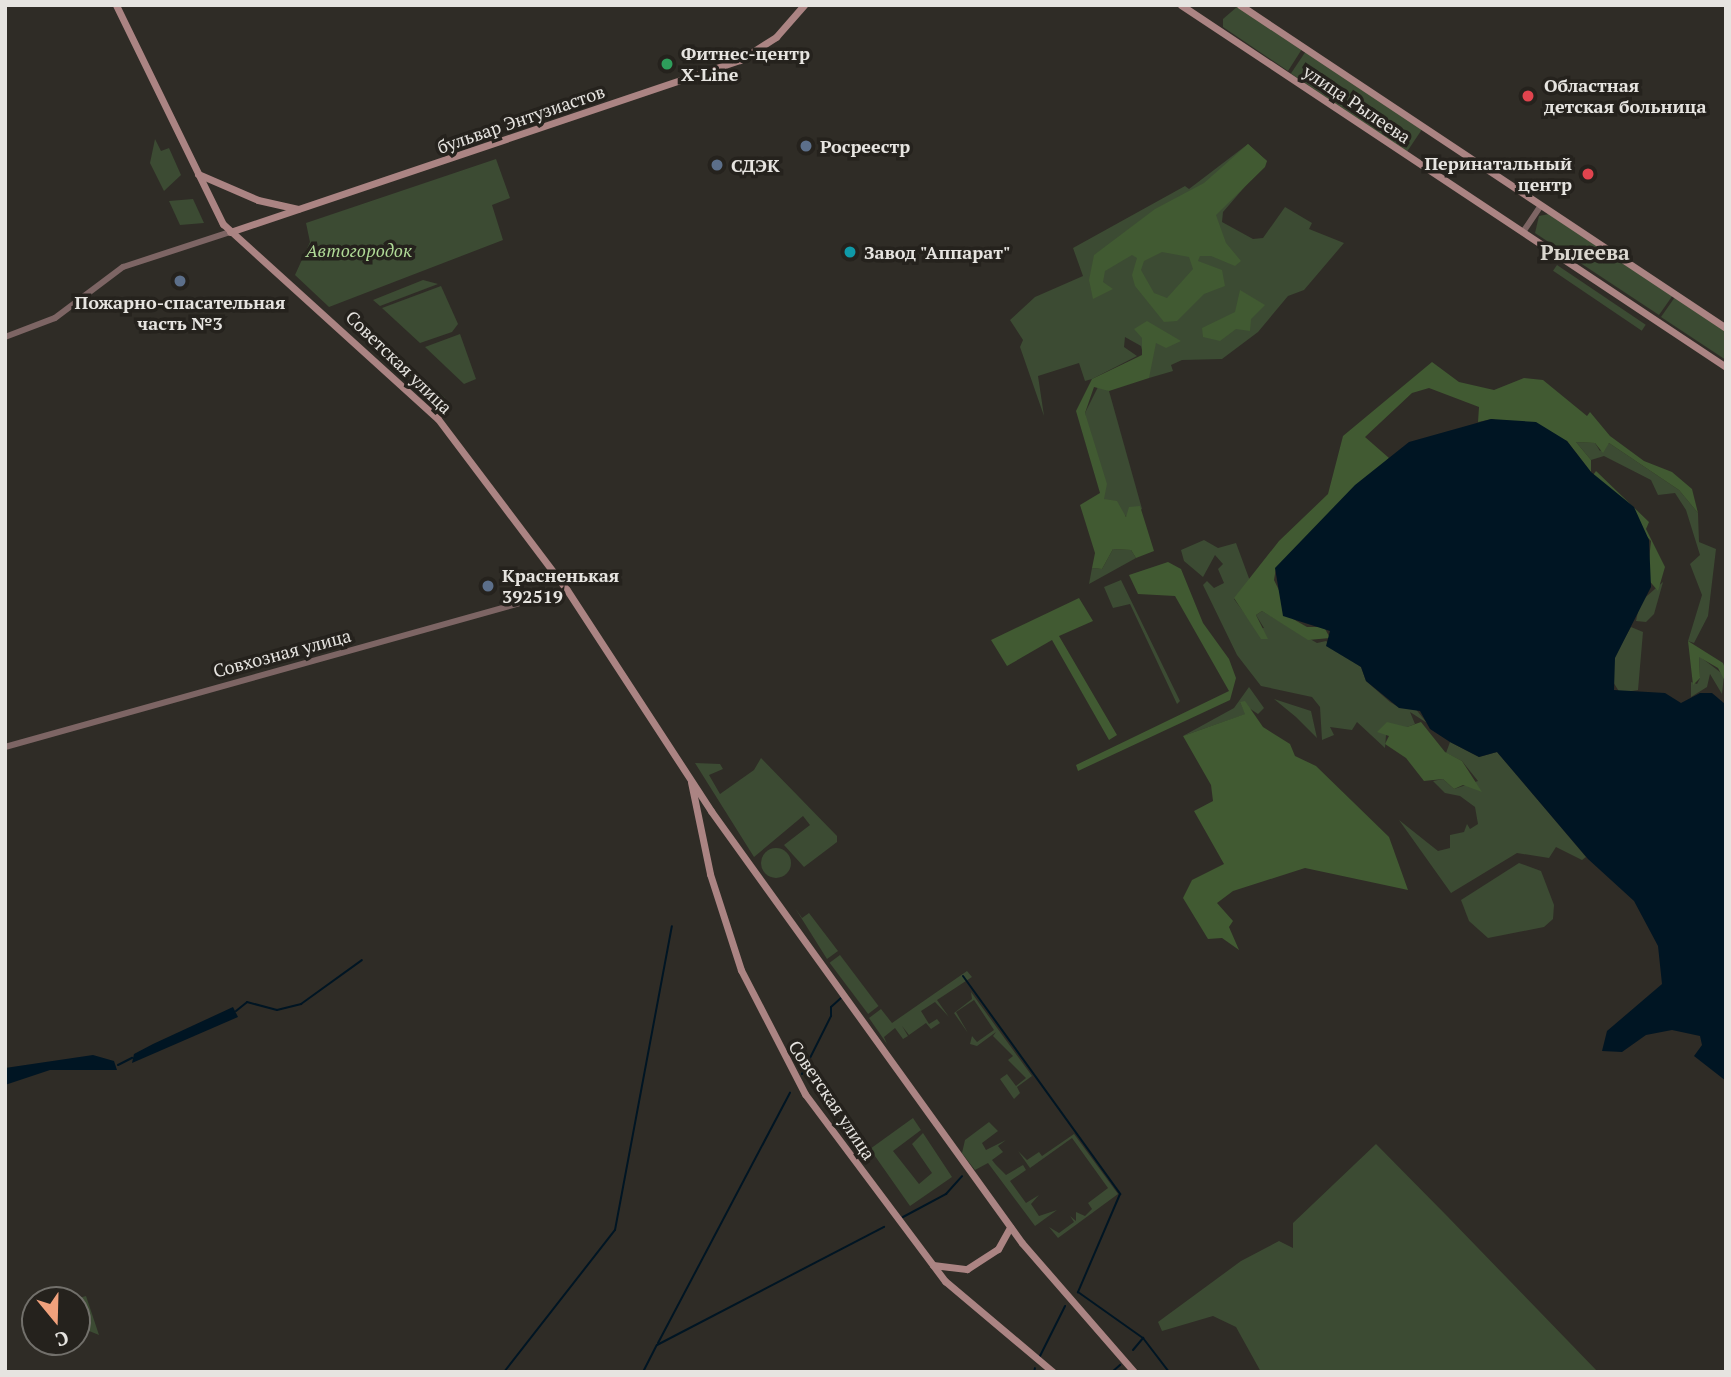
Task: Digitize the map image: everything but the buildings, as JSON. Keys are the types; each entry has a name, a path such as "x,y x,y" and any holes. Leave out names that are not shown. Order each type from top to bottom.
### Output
{"main road":[{"name":"Советская улица","path":"116,5 197,173 230,232 428,407 566,590 671,743 691,781 722,914 755,1004 805,1094 931,1264 982,1318 1053,1372"},
{"name":"бульвар Энтузиастов","path":"230,232 302,210 740,60 776,37 804,5"},
{"name":"улица Рылеева","path":"1181,5 1726,367"},
{"name":"улица Рылеева","path":"1240,5 1726,328"},
{"path":"197,173 258,200 302,210"},
{"path":"691,781 1010,1227 1134,1372"},
{"path":"931,1264 967,1269 998,1249 1010,1227"}],"street":[{"path":"1523,232 1541,205"},
{"path":"5,337 54,318 123,267 230,232"},
{"name":"Совхозная улица","path":"5,747 566,590"}],"green space":[{"path":"1238,6 1302,49 1288,71 1223,27 1223,19"},
{"path":"1306,51 1422,129 1407,152 1291,73"},
{"path":"155,139 161,151 169,148 181,175 164,191 150,163"},
{"path":"1248,144 1267,161 1223,212 1222,222 1253,239 1263,238 1285,207 1312,223 1309,229 1344,243 1304,290 1288,296 1258,332 1222,359 1182,360 1171,365 1173,371 1149,378 1141,346 1125,337 1124,347 1137,356 1092,379 1085,381 1079,363 1038,376 1044,416 1020,347 1023,340 1010,320 1035,297 1083,276 1073,248 1185,186 1189,189"},
{"path":"1248,144 1267,161 1265,167 1216,215 1226,243 1241,261 1235,266 1211,256 1200,256 1198,261 1222,270 1225,286 1204,294 1177,321 1164,322 1135,286 1132,275 1137,258 1132,255 1105,271 1103,282 1113,289 1093,299 1089,280 1094,255 1155,209 1204,183","holes":["1162,252 1189,257 1193,269 1167,298 1154,293 1141,270 1144,261"]},
{"name":"Автогородок","path":"496,159 510,198 492,205 503,240 329,307 295,275 310,242 306,223"},
{"path":"193,199 204,223 180,225 169,201"},
{"path":"1549,214 1673,295 1659,315 1535,233 1539,216"},
{"path":"1557,265 1646,325 1642,331 1553,271"},
{"path":"423,280 438,284 380,306 373,300"},
{"path":"441,286 458,324 452,332 420,343 382,308"},
{"path":"1240,290 1265,305 1251,319 1250,331 1236,329 1220,341 1203,337 1202,328 1235,312"},
{"path":"1675,297 1726,330 1726,360 1661,317"},
{"path":"354,315 445,398 446,407 345,318"},
{"path":"1147,321 1181,341 1166,348 1156,343 1149,378 1109,391 1094,387 1085,413 1107,484 1104,499 1117,501 1126,517 1129,507 1140,506 1154,551 1136,558 1131,550 1113,549 1102,569 1092,568 1095,553 1080,505 1100,493 1076,411 1092,379 1142,355 1142,338 1134,329"},
{"path":"460,334 476,379 464,384 425,347"},
{"path":"1432,362 1459,382 1494,390 1524,378 1543,380 1587,416 1590,412 1610,436 1644,461 1672,472 1692,489 1698,513 1679,490 1609,443 1603,453 1595,443 1576,442 1591,460 1591,472 1567,441 1492,419 1478,422 1479,407 1429,388 1412,393 1365,437 1389,458 1276,568 1274,580 1293,619 1307,627 1324,627 1330,638 1308,640 1262,611 1256,615 1268,639 1261,639 1234,598 1279,541 1328,494 1343,436"},
{"path":"1099,385 1109,391 1142,509 1127,517 1104,499 1087,433 1085,413"},
{"path":"1576,442 1595,443 1600,451 1609,443 1679,490 1698,513 1699,542 1716,549 1708,616 1694,643 1688,641 1702,595 1690,564 1700,555 1686,510 1675,493 1658,495 1651,480 1604,456 1591,460"},
{"path":"1596,471 1649,522 1646,529 1665,567 1658,591 1647,578 1651,541 1591,478"},
{"path":"1204,540 1218,548 1236,543 1250,581 1234,599 1256,629 1264,628 1256,615 1262,611 1317,643 1326,641 1361,667 1366,681 1390,702 1400,708 1410,702 1427,723 1410,712 1415,724 1386,735 1385,748 1357,722 1352,730 1330,727 1334,735 1322,740 1320,707 1312,697 1261,686 1237,655 1203,585 1207,581 1214,588 1224,583 1218,569 1223,564 1215,555 1203,577 1184,561 1181,550"},
{"path":"1113,549 1131,550 1136,558 1089,584 1092,568 1102,569"},
{"path":"1168,562 1181,569 1203,623 1229,659 1236,678 1230,700 1078,771 1076,765 1229,691 1175,596 1138,594 1129,575"},
{"path":"1121,580 1180,701 1177,704 1130,604 1113,608 1104,587"},
{"path":"1663,582 1654,614 1646,622 1636,621 1640,602"},
{"path":"1079,598 1093,621 1059,636 1117,735 1109,740 1052,640 1007,666 991,640"},
{"path":"1631,627 1643,632 1638,690 1620,693 1610,677 1612,660"},
{"path":"1688,641 1723,663 1726,683 1718,668 1699,657 1700,678 1693,685"},
{"path":"1699,656 1724,675 1722,694 1710,674 1707,687 1691,697 1691,682 1697,684 1700,678"},
{"path":"1249,687 1264,708 1258,714 1240,702 1246,714 1183,736 1234,708"},
{"path":"1274,699 1311,711 1317,738 1296,717"},
{"path":"1245,701 1263,727 1290,744 1295,756 1316,766 1389,837 1408,890 1305,868 1233,891 1217,903 1233,921 1229,927 1239,950 1222,938 1208,939 1183,898 1192,880 1224,864 1194,811 1213,801 1211,785 1183,736 1245,714 1240,702"},
{"path":"1387,722 1407,727 1421,722 1445,752 1462,761 1482,792 1463,785 1454,789 1443,779 1424,781 1406,758 1385,744 1389,736 1377,732"},
{"path":"1450,742 1479,757 1497,752 1586,857 1582,860 1556,847 1549,858 1517,853 1451,893 1399,820 1438,851 1450,848 1450,835 1464,832 1467,824 1470,829 1478,824 1475,807 1460,796 1445,793 1433,781 1443,779 1454,789 1478,781 1462,761 1446,753"},
{"path":"761,758 837,836 837,842 804,867 784,845 810,825 803,816 754,857 695,763 720,764 723,769 709,775 720,794 754,770"},
{"path":"776,848 787,852 791,863 787,874 776,878 765,874 761,863 765,852"},
{"path":"1519,863 1541,871 1554,905 1553,919 1544,927 1488,938 1469,921 1461,900"},
{"path":"795,908 802,918 809,913 838,951 827,959"},
{"path":"840,955 879,1006 868,1014 830,963"},
{"path":"967,971 972,977 937,1000 949,1017 935,1002 921,1011 929,1024 937,1019 940,1023 931,1029 926,1023 909,1035 902,1026 908,1036 903,1039 895,1028 884,1037 887,1044 869,1018 881,1009 892,1023"},
{"path":"971,992 1032,1076 1017,1087 1020,1093 1014,1099 1000,1079 1007,1074 1016,1086 1026,1078 1008,1060 1013,1056 993,1036 996,1032 977,1046 970,1044 972,1036 977,1042 994,1030 974,1000 956,1012 968,1033 954,1013 972,999"},
{"path":"913,1118 921,1130 893,1151 919,1184 932,1173 912,1144 923,1133 952,1177 910,1206 870,1149"},
{"path":"989,1122 998,1131 982,1143 986,1150 1006,1140 998,1146 1003,1152 992,1160 1006,1175 1023,1165 1026,1170 1010,1181 1026,1203 1039,1195 1031,1204 1039,1216 1057,1210 1035,1226 988,1163 975,1170 962,1153 965,1140"},
{"path":"1074,1134 1118,1194 1058,1238 1049,1227 1059,1233 1074,1222 1070,1216 1076,1221 1076,1212 1085,1216 1092,1209 1088,1203 1108,1188 1072,1138 1030,1168 1018,1151 1027,1160 1039,1152 1042,1156"},
{"path":"1376,1144 1598,1372 1261,1372 1236,1327 1213,1316 1162,1331 1158,1322 1241,1261 1279,1241 1293,1248 1293,1223"},
{"path":"91,1311 99,1335 91,1332"}],"water":[{"path":"1491,419 1536,422 1567,441 1591,472 1634,507 1649,540 1651,587 1615,658 1614,690 1665,693 1681,703 1700,693 1712,693 1725,704 1726,1081 1694,1056 1702,1045 1700,1036 1672,1030 1646,1035 1622,1052 1602,1051 1607,1031 1662,984 1658,946 1634,901 1588,859 1497,752 1479,757 1450,742 1430,729 1420,711 1399,708 1366,681 1361,667 1326,646 1330,631 1283,616 1275,568 1355,485 1409,442"},
{"path":"233,1007 238,1017 132,1063 134,1054"},
{"path":"93,1055 114,1061 117,1070 50,1070 5,1085 5,1068"}],"waterway":[{"path":"504,1372 615,1230 672,926"},
{"path":"236,1011 247,1002 277,1010 301,1004 362,960"},
{"path":"963,976 1120,1194 1078,1292 1143,1338"},
{"path":"802,1074 831,1016 831,1007 841,998"},
{"path":"118,1065 132,1058"},
{"path":"658,1343 790,1093"},
{"path":"903,1217 946,1194 962,1176"},
{"path":"643,1372 657,1345 884,1227"},
{"path":"1040,1356 1065,1306"},
{"path":"1133,1350 1143,1338 1169,1372"},
{"path":"1112,1372 1120,1365"},
{"path":"1034,1372 1035,1368"}],"place":[{"name":"Фитнес-центр X-Line","path":"667,64"},
{"name":"Областная детская больница","path":"1528,96"},
{"name":"Росреестр","path":"806,146"},
{"name":"СДЭК","path":"717,165"},
{"name":"Перинатальный центр","path":"1588,174"},
{"name":"Завод \"Аппарат\"","path":"850,252"},
{"name":"Пожарно-спасательная часть №3","path":"180,281"},
{"name":"Красненькая 392519","path":"488,586"}],"district":[{"name":"Рылеева","path":"1585,252"}]}
